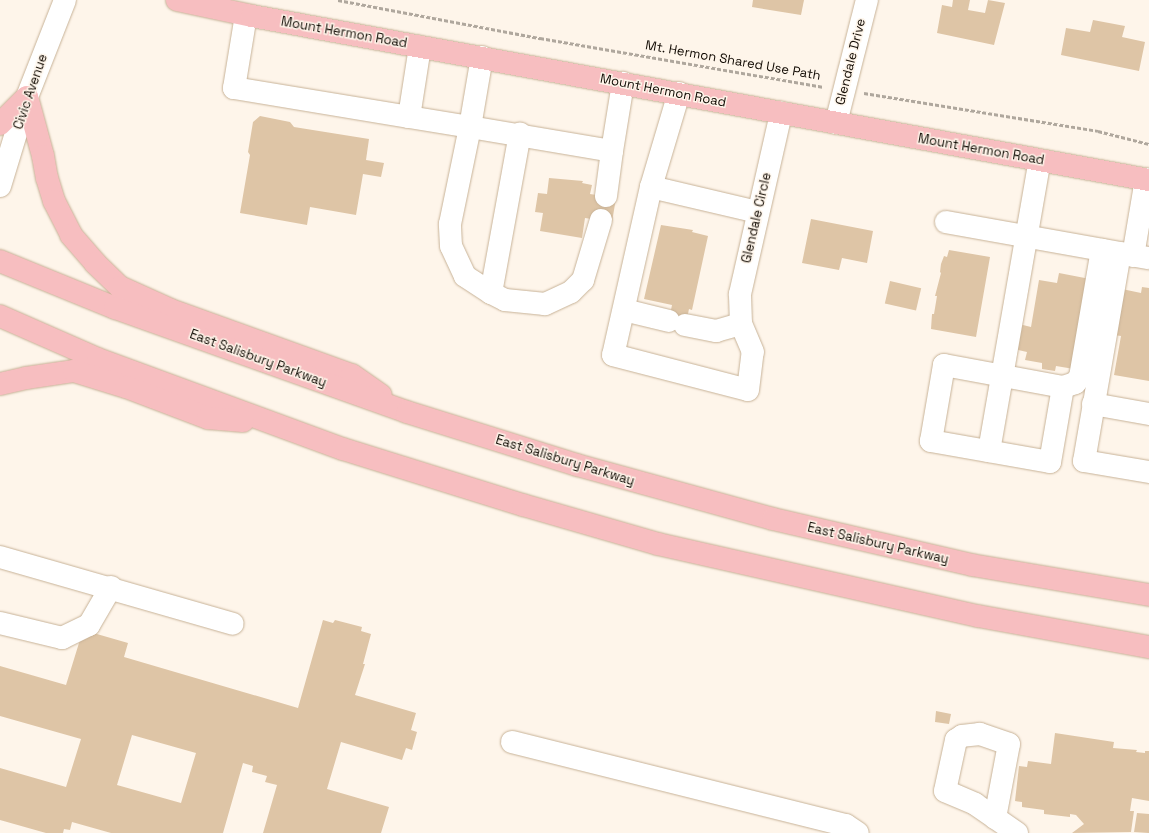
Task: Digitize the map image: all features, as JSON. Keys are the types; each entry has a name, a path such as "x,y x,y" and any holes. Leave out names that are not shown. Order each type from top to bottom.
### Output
{"main road":[{"name":"Mount Hermon Road","path":"177,0 246,15 1147,180"},
{"path":"0,124 27,97 54,201 71,235 95,263 120,287 170,310 352,375 407,412"},
{"name":"East Salisbury Parkway","path":"0,261 115,308 407,412 584,467 773,519 972,565 1149,595"},
{"path":"0,316 98,359 358,454 523,505 658,544 978,616 1149,647"},
{"path":"0,384 26,378 74,371 126,387 208,418 274,424"}],"street":[{"name":"Civic Avenue","path":"0,186 27,97 65,0"},
{"name":"Glendale Drive","path":"836,123 867,0"},
{"path":"246,15 234,88 612,150"},
{"path":"409,117 420,47"},
{"path":"482,57 470,127 450,224 451,246 465,276 491,293 505,300 545,304 571,292 583,280 601,220"},
{"path":"606,196 623,83"},
{"path":"624,310 716,331 741,324 753,352 748,390 613,355 651,187 679,94"},
{"name":"Glendale Circle","path":"741,324 740,294 781,113"},
{"path":"491,293 520,134"},
{"path":"989,451 1040,160"},
{"path":"1147,180 1126,254 1093,404 1084,461 1149,472"},
{"path":"651,187 758,212"},
{"path":"946,222 1126,254"},
{"path":"1063,387 1050,462 931,441 944,365 1063,387 1075,383 1080,377 1126,254"},
{"path":"1093,404 1149,414"},
{"path":"0,557 111,587 233,624"},
{"path":"0,622 62,638 89,625 111,587"},
{"path":"512,742 846,825 858,833"},
{"path":"995,818 1017,833"}],"path":[{"name":"Mt. Hermon Shared Use Path","path":"338,0 540,38 844,90 1098,131 1149,144"}],"building":[{"path":"753,0 804,0 801,15 752,7"},
{"path":"953,0 970,0 968,10 985,13 988,0 1005,3 994,45 937,33 942,5 952,7"},
{"path":"1093,20 1125,26 1122,37 1145,42 1139,71 1061,55 1066,28 1090,32"},
{"path":"260,116 290,122 294,127 369,139 366,160 384,163 381,177 363,174 356,215 310,207 307,225 240,213 250,155 248,152 253,122"},
{"path":"549,178 583,181 582,183 592,185 590,194 616,198 612,222 585,218 582,238 540,231 543,213 535,212 538,193 547,194"},
{"path":"811,219 873,231 867,263 842,258 839,270 802,263"},
{"path":"661,225 693,230 692,232 708,236 692,310 689,309 684,332 667,329 672,305 644,299"},
{"path":"949,250 990,257 976,337 931,329 932,314 934,314 937,296 935,296 941,273 941,264 944,256 947,257"},
{"path":"1059,273 1090,279 1074,369 1056,366 1055,371 1042,369 1042,363 1025,360 1027,352 1014,349 1019,324 1031,327 1039,280 1057,283"},
{"path":"890,281 921,288 916,311 885,303"},
{"path":"1142,287 1149,288 1149,381 1114,375 1121,336 1114,335 1122,289 1141,293"},
{"path":"323,620 333,623 335,620 362,627 361,631 371,634 363,664 365,664 355,695 416,713 411,730 417,732 412,750 406,748 402,760 341,742 327,789 389,807 381,833 263,833 277,785 265,782 267,776 252,772 253,766 243,763 223,833 111,833 72,822 70,830 64,829 63,833 46,833 0,820 0,768 66,787 81,739 0,716 0,666 66,685 83,630 128,643 124,657 298,708","holes":["132,735 196,753 181,803 117,785"]},
{"path":"936,711 951,714 949,724 935,722"},
{"path":"1055,733 1114,742 1113,748 1137,750 1136,752 1145,753 1145,751 1149,751 1149,801 1132,798 1130,811 1134,811 1131,832 1072,833 1084,824 1076,815 1070,814 1070,817 1044,814 1044,810 1022,807 1022,802 1015,801 1019,766 1027,767 1028,761 1051,764"},
{"path":"1137,813 1149,814 1149,833 1134,832"}]}
